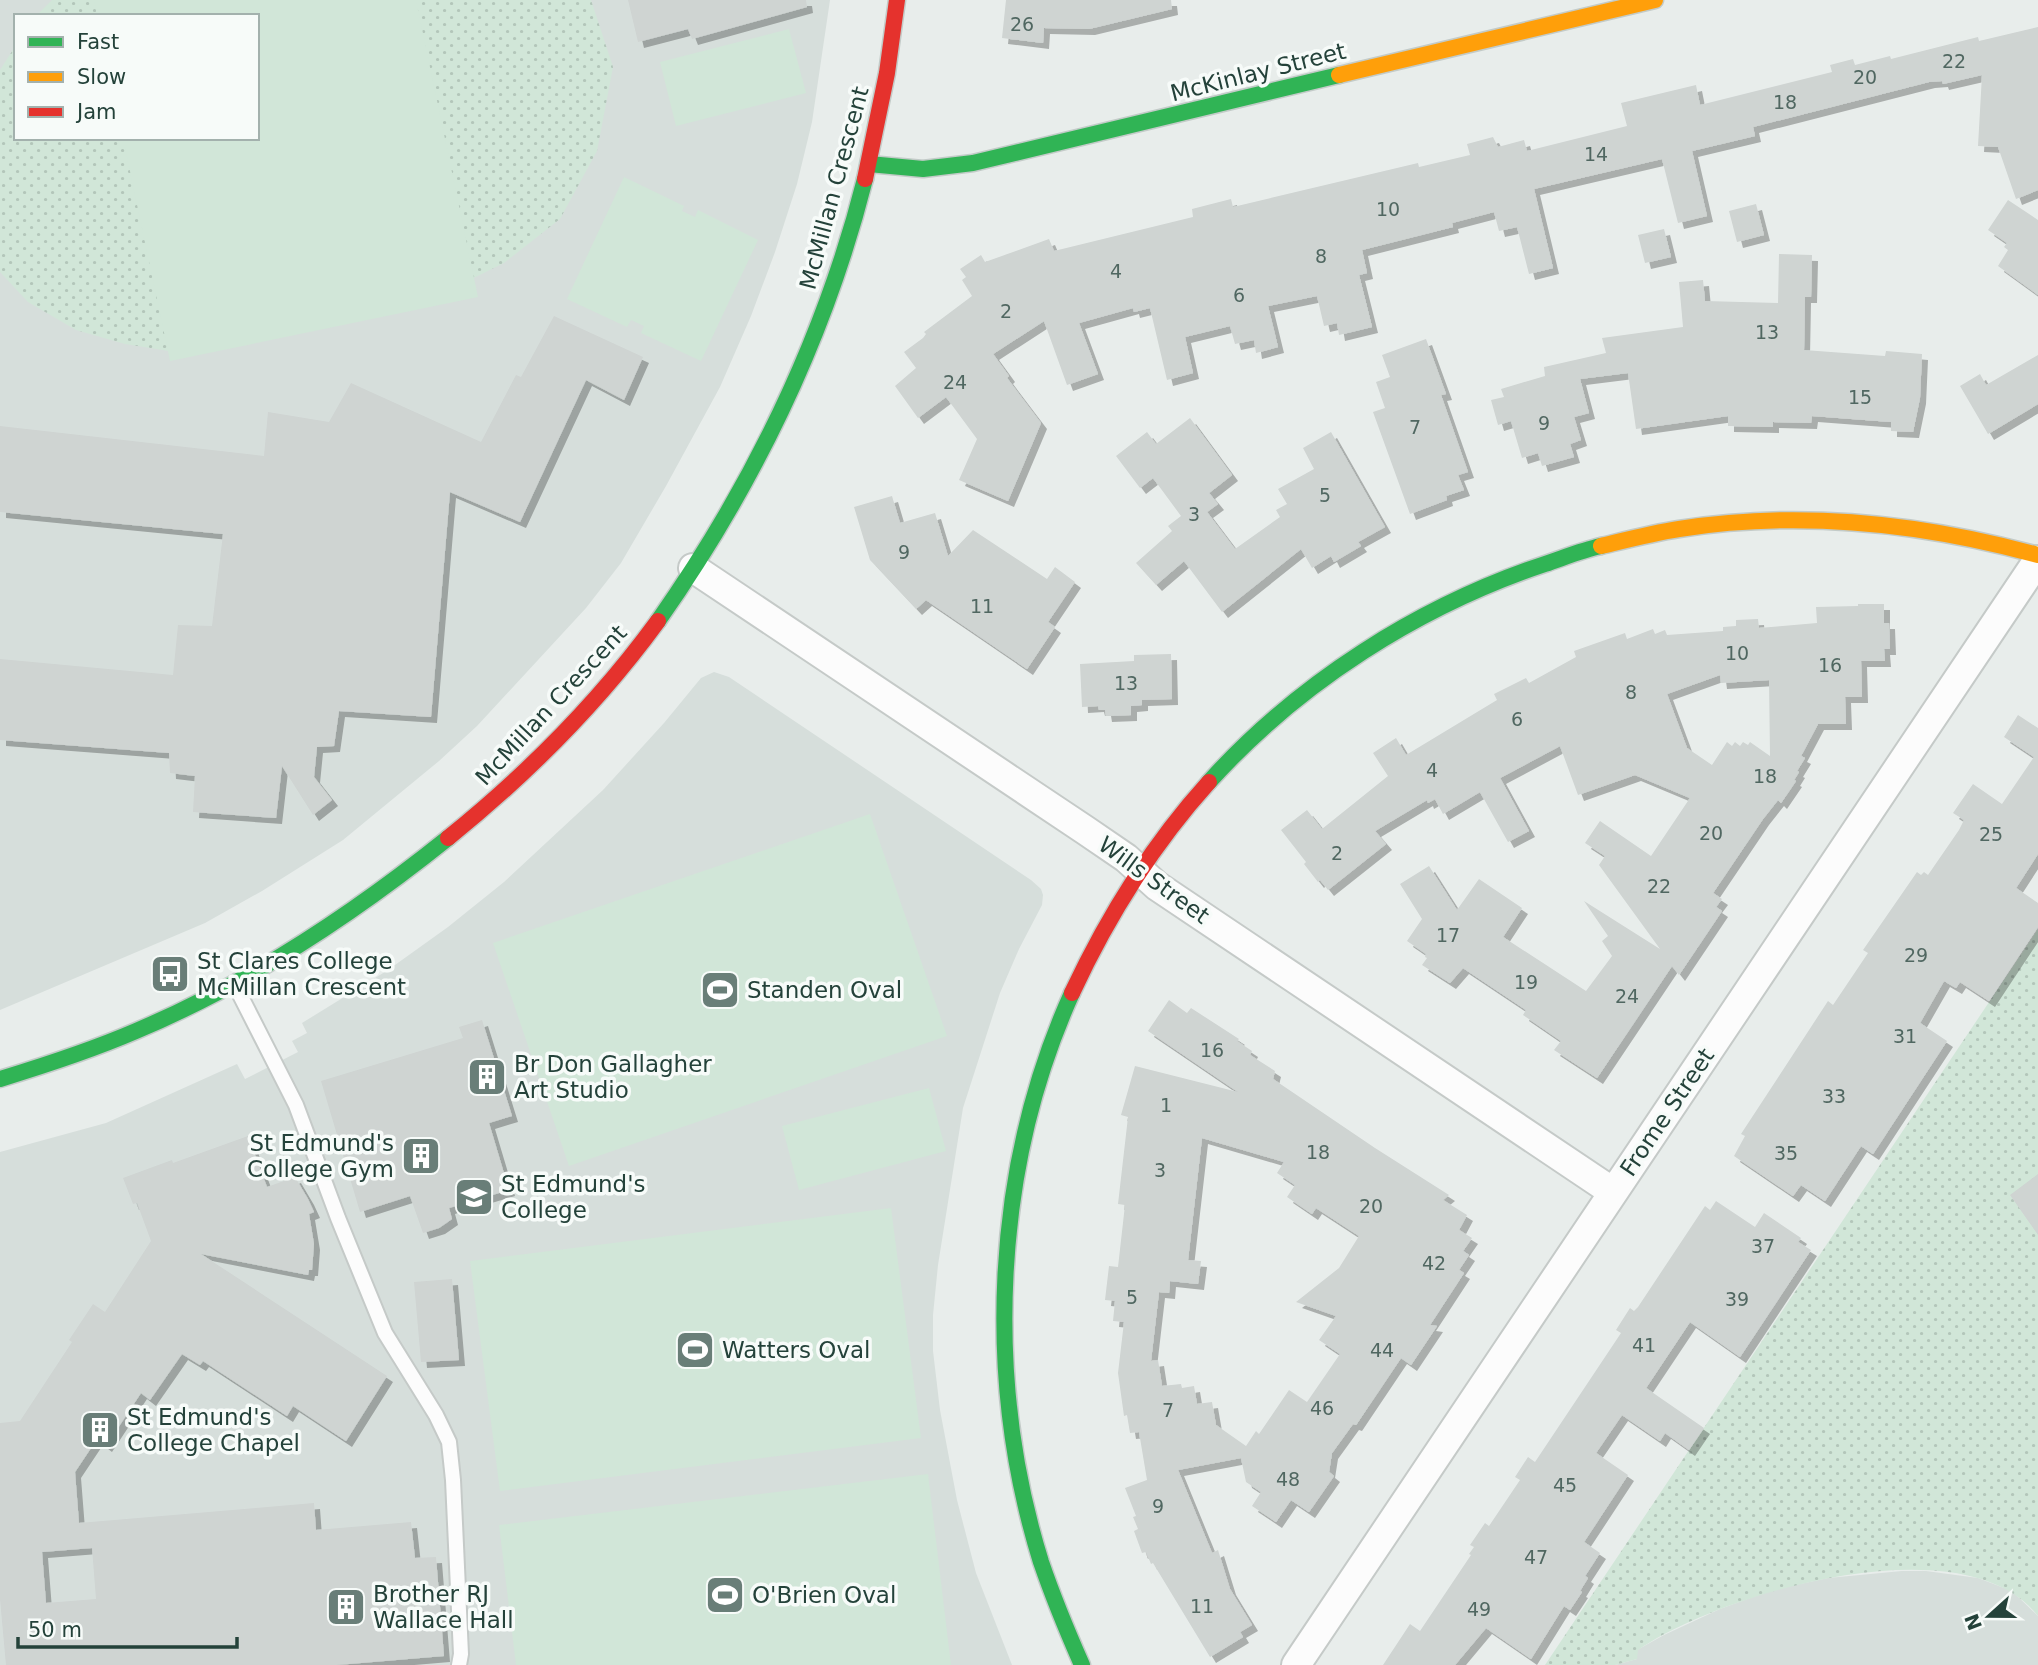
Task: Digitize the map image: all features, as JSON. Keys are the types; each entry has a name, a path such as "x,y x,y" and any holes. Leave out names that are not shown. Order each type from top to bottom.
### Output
{"street":[{"name":"McMillan Crescent","path":"0,1080 126,1035 235,984 308,941 427,858 498,797 617,674 694,568 758,458 807,357 846,250 869,164 886,79 897,0"},
{"name":"McKinlay Street","path":"869,164 923,169 972,163 1656,0"},
{"path":"1082,1665 1063,1624 1041,1555 1016,1453 1005,1355 1004,1312 1007,1255 1018,1166 1033,1102 1051,1044 1080,974 1140,872 1210,781 1290,705 1336,670 1412,622 1522,570 1579,551 1654,533 1711,524 1829,520 1880,523 1999,545 2038,558"},
{"name":"Frome Street","path":"1296,1665 2038,558"},
{"name":"Wills Street","path":"694,568 1126,858 1166,892 1613,1192"}],"lane":[{"path":"235,984 296,1105 385,1333 436,1415 449,1442 461,1654 459,1665"}],"shaded area":[{"path":"0,0 830,0 812,122 797,184 775,252 720,387 621,563 586,608 477,726 439,761 343,840 205,923 0,1010"},
{"name":"St Edmund's College","path":"714,672 729,677 1031,880 1041,889 1043,895 1042,905 1000,993 963,1108 938,1265 933,1315 933,1351 940,1410 957,1500 976,1573 1012,1665 0,1665 0,1152 106,1123 237,1064 245,1079 298,1052 292,1041 307,1033 302,1023 388,970 504,882 603,790 701,678"},
{"path":"1926,1571 1978,1578 2012,1591 2038,1616 2038,1665 1615,1665 1637,1659 1637,1650 1664,1635 1720,1609 1772,1590 1828,1578"}],"green space":[{"path":"52,0 591,0 613,67 597,151 560,219 504,263 433,298 175,352 125,344 76,330 28,302 0,272 0,70 14,48 14,140 259,140 259,14 38,14"},
{"path":"94,0 416,0 478,297 170,361 123,140 259,140 259,14 97,14"},
{"path":"789,29 806,93 676,126 660,62"},
{"path":"624,177 684,206 682,211 695,217 698,210 758,240 701,361 641,333 644,326 631,320 627,327 567,299"},
{"name":"Standen Oval","path":"870,814 947,1036 569,1166 493,943"},
{"path":"2038,929 2038,1616 2003,1588 1956,1573 1901,1570 1841,1576 1782,1589 1725,1607 1676,1628 1638,1650 1637,1659 1615,1665 1545,1665"},
{"path":"929,1088 946,1151 799,1190 782,1126"},
{"name":"Watters Oval","path":"891,1208 921,1438 500,1491 470,1261"},
{"name":"O'Brien Oval","path":"928,1474 951,1665 516,1665 499,1525"}],"building":[{"path":"628,0 806,0 807,7 692,39 688,29 638,42"},
{"path":"1006,0 1171,0 1172,9 1089,29 1044,28 1043,43 1002,38"},
{"path":"2038,27 2038,190 2016,199 1998,147 1978,146 1982,75 1943,84 1942,81 1929,82 1753,127 1755,136 1692,151 1707,216 1678,223 1662,159 1534,189 1553,268 1529,274 1517,227 1499,231 1494,212 1452,223 1453,227 1362,250 1367,273 1359,275 1372,327 1339,335 1337,323 1324,326 1317,296 1268,306 1278,347 1256,353 1254,340 1235,344 1230,326 1185,337 1193,373 1167,380 1150,308 1134,312 1133,308 1079,323 1098,374 1067,385 1044,321 993,354 1009,376 1007,378 1041,423 1008,501 959,480 977,439 946,397 918,418 895,386 916,368 904,352 923,338 926,334 924,332 972,296 962,280 966,277 960,269 981,255 985,262 1049,239 1054,251 1193,217 1192,209 1231,199 1233,207 1418,163 1419,167 1470,155 1467,144 1493,137 1498,147 1524,140 1527,151 1627,126 1621,103 1696,85 1700,105 1832,72 1830,65 1853,59 1855,65 1890,56 1891,59 1978,37 1979,41"},
{"path":"2008,200 2038,220 2038,295 1998,266 2008,250 2004,247 2007,243 1988,230"},
{"path":"1756,204 1764,235 1737,242 1729,211"},
{"path":"1664,229 1671,257 1645,263 1638,235"},
{"path":"1779,254 1812,255 1811,297 1805,297 1804,350 1885,356 1886,351 1922,354 1920,398 1913,432 1891,431 1891,422 1812,416 1811,423 1773,422 1773,427 1728,426 1728,416 1636,429 1628,373 1580,379 1589,413 1574,417 1581,440 1570,444 1574,457 1542,466 1538,453 1522,458 1511,421 1498,425 1491,400 1504,397 1501,389 1545,376 1544,367 1606,353 1602,338 1683,327 1679,282 1703,280 1705,301 1778,303"},
{"path":"554,316 643,357 624,400 586,380 520,522 450,492 431,717 339,711 334,746 317,747 314,777 332,800 313,815 282,766 276,818 193,812 195,776 170,773 169,753 0,740 0,659 173,675 178,625 212,626 223,534 0,512 0,426 264,456 268,412 329,422 351,383 481,442 516,375 521,377"},
{"path":"1426,339 1446,394 1441,395 1468,472 1458,475 1464,490 1446,496 1447,500 1410,514 1373,412 1385,408 1376,382 1390,377 1382,355"},
{"path":"2038,355 2038,404 1988,434 1960,386 1980,374 1986,385"},
{"path":"1190,418 1232,475 1209,493 1218,504 1207,512 1235,549 1280,517 1276,510 1287,504 1278,489 1314,469 1303,448 1331,432 1385,527 1358,542 1361,546 1334,562 1331,556 1312,568 1301,549 1222,612 1184,561 1156,585 1136,563 1172,531 1168,526 1181,516 1153,478 1140,488 1116,456 1147,432 1156,444"},
{"path":"892,496 900,523 935,513 948,556 973,530 1047,579 1055,567 1075,582 1048,622 1055,627 1027,669 926,600 916,609 870,560 854,507"},
{"path":"1884,604 1884,623 1889,623 1890,649 1884,649 1885,661 1861,661 1862,697 1845,697 1846,724 1818,724 1801,756 1805,758 1797,771 1796,781 1781,803 1778,800 1763,819 1713,893 1722,899 1716,907 1722,911 1679,975 1672,966 1597,1078 1554,1050 1561,1041 1523,1015 1526,1010 1463,968 1450,983 1422,965 1427,958 1426,954 1407,941 1422,919 1400,884 1429,866 1457,910 1479,879 1522,908 1503,937 1586,991 1612,956 1602,941 1608,936 1584,901 1660,949 1599,865 1605,856 1585,843 1600,821 1651,856 1690,798 1635,775 1578,795 1560,746 1500,778 1529,831 1508,842 1480,792 1443,814 1435,799 1428,803 1427,800 1375,831 1386,844 1328,890 1320,880 1318,882 1281,830 1307,810 1322,829 1388,776 1373,753 1396,738 1406,755 1497,700 1494,694 1526,678 1529,683 1576,657 1574,651 1625,633 1627,639 1653,629 1655,634 1665,630 1667,635 1723,631 1723,627 1736,626 1736,620 1758,619 1759,628 1817,623 1816,607","holes":["1720,675 1721,683 1769,680 1770,756 1750,742 1748,745 1743,742 1740,746 1735,742 1732,746 1727,742 1712,765 1687,748 1667,694"]},
{"path":"1171,654 1172,699 1142,700 1142,705 1131,706 1131,715 1106,716 1105,710 1099,710 1098,706 1082,707 1080,664 1134,661 1134,655"},
{"path":"2018,715 2038,728 2038,854 2016,888 2038,903 2038,927 1989,1001 1960,982 1956,988 1944,981 1920,1023 1947,1041 1873,1154 1861,1146 1825,1201 1801,1185 1793,1196 1734,1156 1745,1136 1741,1134 1828,1001 1833,1005 1868,953 1863,950 1917,872 1928,875 1959,830 1964,820 1953,813 1973,784 2002,804 2034,757 2004,737"},
{"path":"1169,1000 1187,1013 1191,1008 1239,1039 1237,1041 1252,1051 1250,1055 1275,1071 1273,1079 1449,1195 1443,1200 1467,1215 1459,1230 1472,1238 1463,1251 1469,1255 1459,1270 1464,1273 1430,1325 1437,1326 1411,1365 1401,1358 1356,1425 1353,1424 1332,1453 1329,1472 1334,1476 1309,1512 1291,1500 1276,1522 1252,1506 1261,1492 1246,1482 1241,1458 1178,1470 1212,1553 1218,1550 1230,1589 1252,1625 1240,1632 1243,1637 1210,1657 1146,1552 1142,1553 1134,1531 1138,1529 1133,1517 1136,1516 1125,1488 1147,1480 1139,1432 1130,1433 1127,1415 1124,1416 1118,1373 1124,1322 1113,1321 1115,1301 1105,1300 1109,1266 1118,1267 1125,1205 1118,1204 1128,1117 1121,1115 1135,1066 1238,1092 1148,1031","holes":["1202,1138 1284,1162 1277,1173 1295,1185 1287,1197 1312,1214 1316,1208 1359,1236 1339,1268 1296,1302 1336,1316 1319,1340 1340,1354 1307,1402 1289,1390 1259,1434 1256,1431 1246,1446 1216,1425 1212,1402 1197,1404 1194,1386 1162,1386 1158,1360 1151,1361 1159,1292 1169,1293 1170,1281 1198,1284 1201,1261 1188,1260"]},
{"name":"St Edmund's College Gym","path":"482,1020 512,1116 489,1123 509,1190 449,1208 452,1219 439,1228 423,1233 410,1196 360,1212 321,1081 463,1038 459,1027"},
{"path":"248,1136 267,1187 295,1177 314,1212 309,1214 314,1244 312,1270 309,1270 308,1275 201,1254 387,1376 346,1441 293,1406 287,1416 203,1361 200,1365 182,1354 150,1400 141,1393 106,1446 97,1439 75,1472 79,1523 314,1503 316,1530 411,1522 415,1558 436,1557 444,1656 337,1665 6,1665 0,1599 0,1423 20,1421 72,1342 69,1340 93,1304 105,1312 151,1241 137,1203 133,1204 123,1178 172,1160 173,1163","holes":["92,1548 96,1599 46,1603 42,1552"]},
{"path":"2038,1174 2038,1235 2010,1195"},
{"path":"1716,1201 1755,1227 1764,1213 1801,1238 1798,1242 1811,1250 1740,1357 1690,1322 1646,1388 1704,1428 1689,1450 1665,1433 1660,1441 1622,1415 1596,1453 1628,1475 1584,1542 1600,1553 1585,1576 1588,1578 1580,1591 1582,1592 1570,1610 1564,1606 1531,1659 1486,1628 1455,1665 1383,1665 1410,1624 1420,1631 1471,1555 1469,1554 1474,1547 1470,1545 1485,1523 1489,1526 1520,1480 1515,1477 1528,1457 1535,1462 1621,1333 1616,1330 1630,1308 1634,1311 1638,1307 1705,1206 1710,1210"},
{"path":"452,1279 459,1360 421,1362 414,1282"}],"traffic: fast":[{"path":"869,164 923,169 973,163 1339,75"},
{"path":"658,621 724,518 782,409 829,296 865,179"},
{"path":"1209,782 1281,712 1321,681 1407,625 1498,581 1601,546"},
{"path":"0,1079 119,1038 178,1012 260,969 375,894 448,838"},
{"path":"1072,993 1046,1060 1026,1130 1012,1202 1006,1274 1005,1348 1011,1420 1023,1492 1041,1562 1082,1665"}],"traffic: slow":[{"path":"1339,75 1655,0"},
{"path":"1601,546 1669,531 1724,523 1815,520 1950,535 2038,555"}],"traffic: jam":[{"path":"865,179 887,73 897,0"},
{"path":"448,838 505,789 560,736 611,680 658,621"},
{"path":"1072,993 1100,937 1150,856 1209,782"}],"place":[{"name":"St Clares College McMillan Crescent","path":"170,974"},
{"name":"Standen Oval","path":"720,990"},
{"name":"Br Don Gallagher Art Studio","path":"487,1077"},
{"name":"St Edmund's College Gym","path":"421,1156"},
{"name":"St Edmund's College","path":"474,1197"},
{"name":"Watters Oval","path":"695,1350"},
{"name":"St Edmund's College Chapel","path":"100,1430"},
{"name":"O'Brien Oval","path":"725,1595"},
{"name":"Brother RJ Wallace Hall","path":"346,1607"}]}
